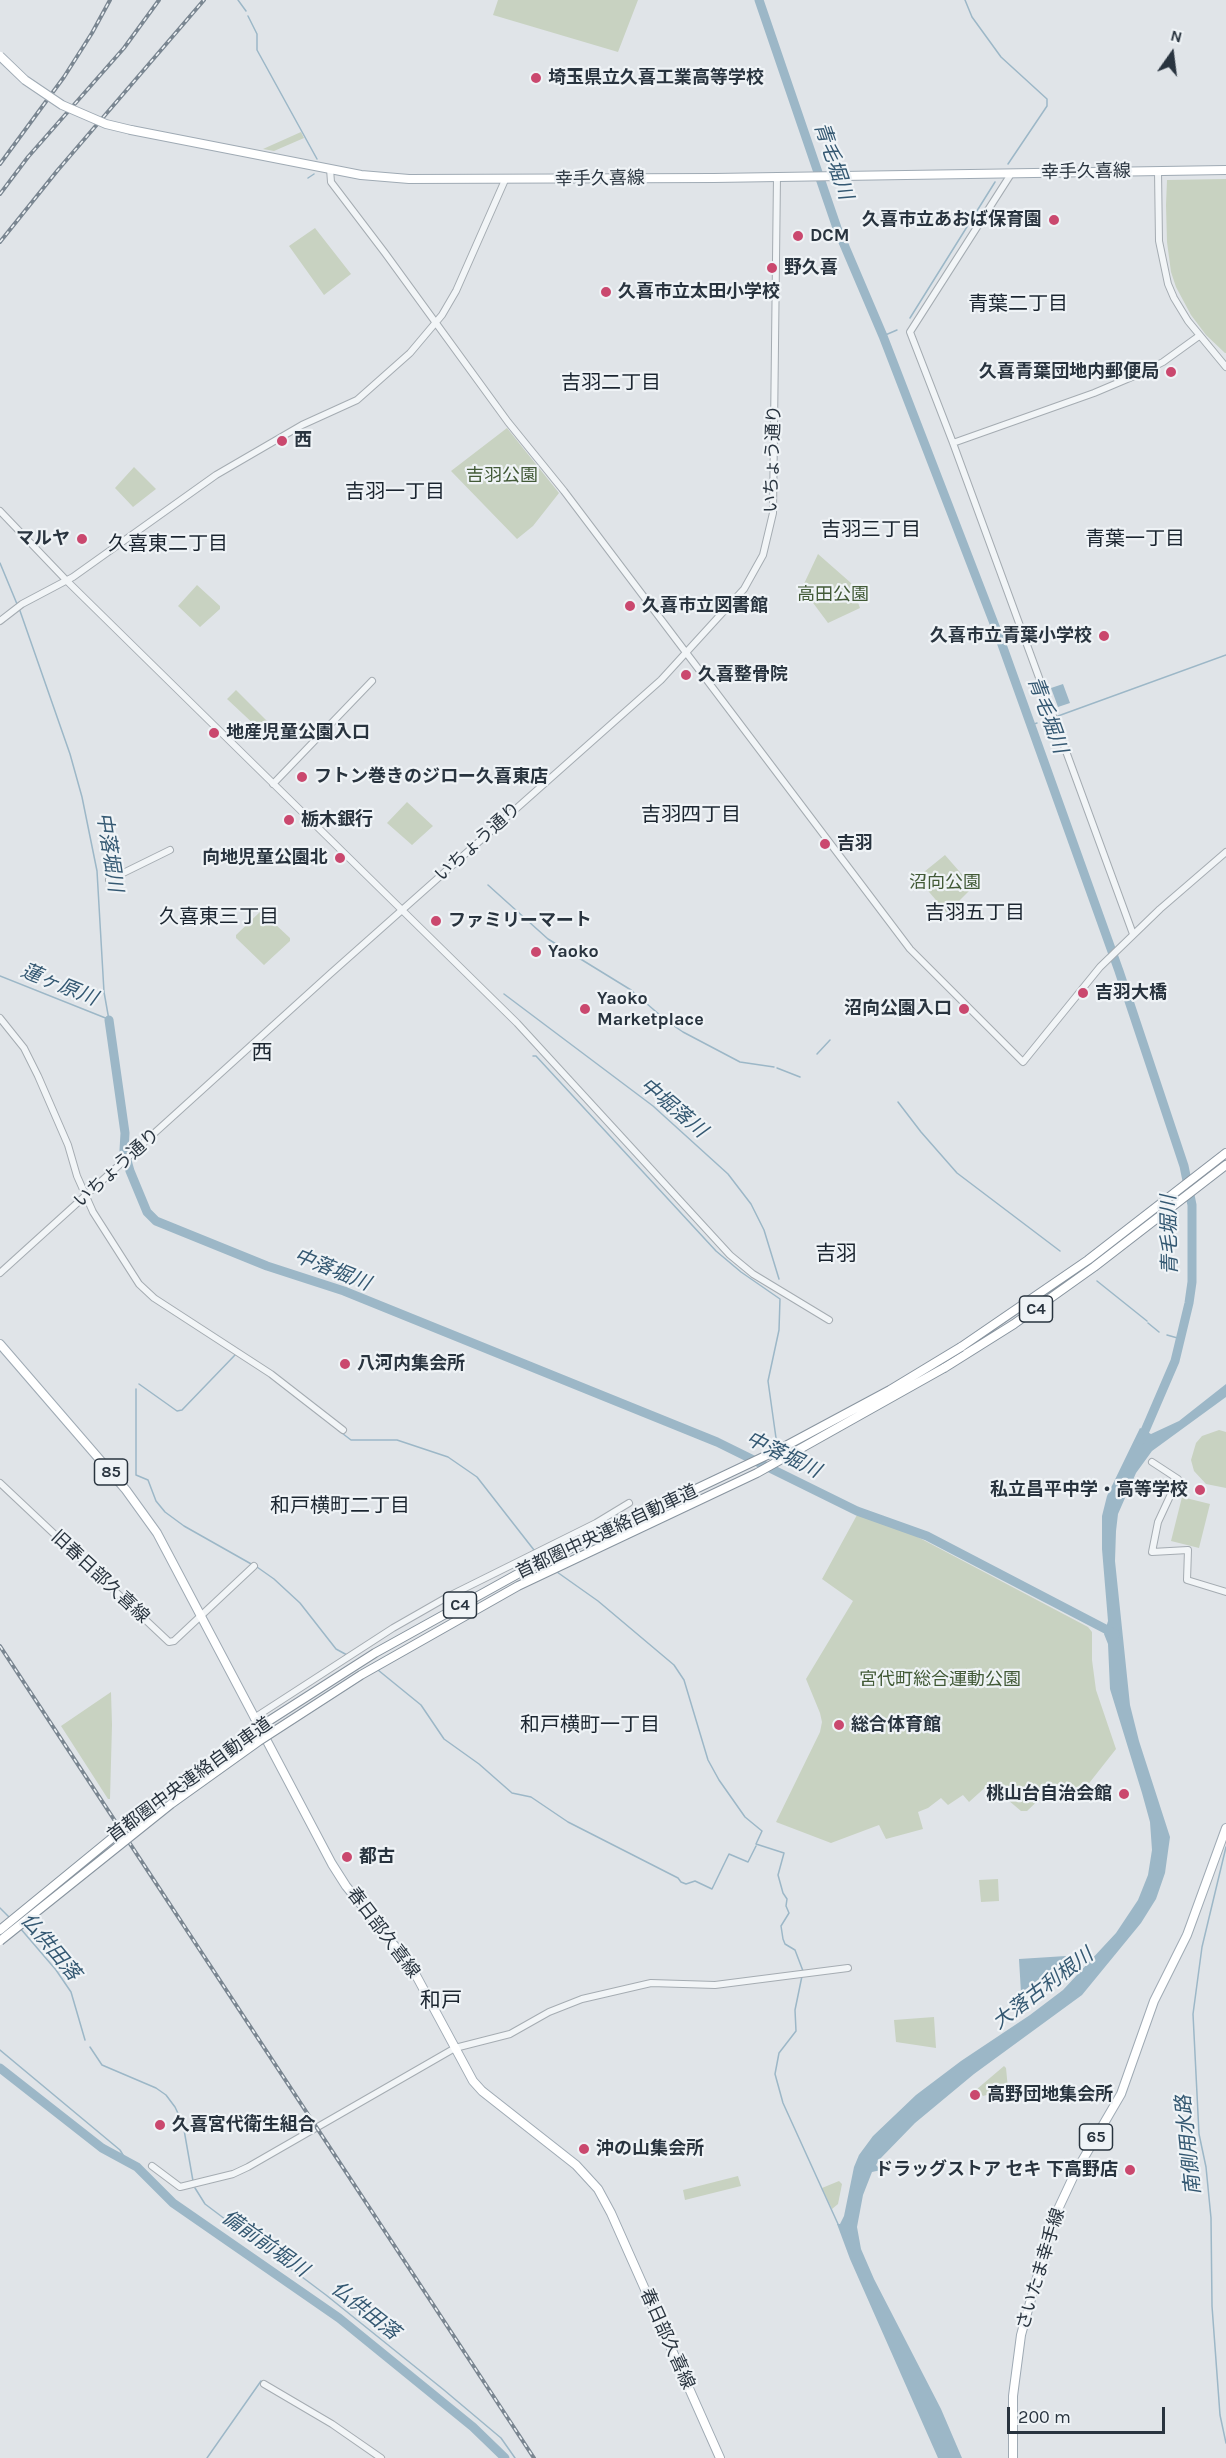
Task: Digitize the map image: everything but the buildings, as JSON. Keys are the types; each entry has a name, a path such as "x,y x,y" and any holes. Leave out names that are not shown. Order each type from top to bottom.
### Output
{"highway":[{"name":"首都圏中央連絡自動車道","path":"0,1930 161,1798 253,1731 321,1686 384,1647 523,1571 780,1449 890,1390 1058,1282 1226,1153"},
{"name":"首都圏中央連絡自動車道","path":"0,1941 171,1804 259,1741 362,1675 507,1592 580,1554 757,1473 944,1368 1014,1324 1094,1268 1226,1165"}],"main road":[{"name":"幸手久喜線","path":"0,56 25,80 56,101 92,118 131,130 385,178 505,180 1226,170"},
{"name":"春日部久喜線","path":"0,1344 136,1504 157,1533 339,1875 411,1966 466,2070 482,2091 576,2165 598,2189 720,2458"},
{"name":"さいたま幸手線","path":"1013,2458 1013,2396 1021,2335 1053,2220 1075,2173 1121,2094 1154,2001 1187,1935 1226,1828"}],"street":[{"path":"330,169 331,182 508,422 564,491 910,949 1023,1062 1100,967 1133,934 1226,852"},
{"path":"1158,171 1159,241 1164,269 1174,298 1199,336 1226,367"},
{"path":"1011,174 910,332 1133,934"},
{"name":"いちょう通り","path":"0,1273 401,910 661,680 687,654 750,581 763,555 772,521 777,176"},
{"path":"0,621 22,604 67,581 216,475 302,425 357,400 410,353 436,324 456,291 505,180"},
{"path":"953,443 1094,393 1140,374 1168,359 1199,336"},
{"path":"0,511 67,581 517,1023 730,1255 753,1274 829,1320"},
{"path":"273,784 372,681"},
{"path":"109,880 170,850"},
{"path":"0,1018 24,1048 32,1064 66,1140 85,1196 93,1212 125,1264 148,1293 271,1374 343,1430"},
{"path":"1152,1462 1178,1479 1158,1522 1152,1552 1188,1550 1187,1580 1226,1592"},
{"name":"旧春日部久喜線","path":"0,1483 169,1642 174,1641 201,1616"},
{"path":"254,1718 393,1628 449,1596 596,1523 629,1503"},
{"path":"201,1616 254,1566"},
{"path":"152,2166 180,2187 232,2174 455,2048 510,2034 566,2005 636,1985 662,1983 715,1985 848,1968"},
{"path":"264,2384 332,2424 381,2458"}],"green space":[{"path":"498,0 638,0 618,52 493,15"},
{"path":"301,132 304,138 274,151 263,149"},
{"path":"1226,179 1225,353 1206,335 1191,315 1176,287 1171,272 1167,242 1166,205 1167,180"},
{"path":"315,228 351,274 324,295 289,246"},
{"name":"吉羽公園","path":"507,428 559,493 533,526 517,539 451,471"},
{"path":"134,467 156,489 133,507 115,488"},
{"name":"高田公園","path":"818,554 851,583 860,608 828,623 802,588"},
{"path":"197,585 220,606 220,609 200,627 178,606"},
{"path":"236,690 268,722 259,729 227,699"},
{"path":"407,802 433,826 412,845 387,823"},
{"name":"沼向公園","path":"945,855 973,887 947,913 918,879"},
{"path":"261,911 290,938 290,941 264,965 236,938 236,935"},
{"path":"1219,1430 1226,1432 1226,1488 1206,1484 1194,1471 1191,1460 1196,1443 1202,1436"},
{"path":"1182,1497 1210,1504 1199,1548 1171,1541"},
{"name":"宮代町総合運動公園","path":"857,1515 914,1535 1088,1627 1092,1632 1092,1660 1096,1690 1116,1749 1079,1796 1058,1791 1047,1792 1027,1811 1021,1811 989,1784 969,1802 963,1795 948,1805 941,1798 918,1812 923,1829 886,1839 879,1825 831,1843 776,1822 820,1732 822,1722 820,1713 806,1679 853,1601 822,1579"},
{"path":"111,1692 110,1799 108,1799 61,1726"},
{"path":"998,1879 999,1901 981,1902 979,1880"},
{"path":"934,2017 936,2048 896,2042 894,2020"},
{"path":"1004,2066 1008,2089 983,2096 977,2089"},
{"path":"738,2176 741,2186 685,2200 683,2190"},
{"path":"839,2181 842,2184 838,2204 832,2209 822,2188"}],"water":[{"path":"1063,684 1070,703 1058,707 1051,688"},
{"path":"1226,1384 1226,1397 1152,1451 1136,1473 1118,1514 1115,1561 1130,1705 1139,1741 1170,1837 1165,1873 1156,1899 1141,1923 1082,1995 974,2074 915,2123 879,2160 876,2165 881,2170 872,2172 863,2195 857,2227 861,2249 941,2409 962,2458 938,2458 850,2259 837,2224 840,2224 844,2216 854,2167 859,2155 873,2136 916,2095 1063,1990 1116,1933 1138,1900 1148,1875 1152,1850 1150,1822 1110,1689 1108,1644 1104,1634 1108,1621 1102,1549 1102,1516 1107,1496 1140,1428 1151,1434 1179,1421"},
{"path":"1066,1956 1066,1958 1021,1993 1019,1959"}],"waterway":[{"path":"238,0 246,11"},
{"name":"青毛堀川","path":"759,0 837,228 883,336 1000,639 1119,971 1184,1166 1192,1205 1192,1282 1189,1303 1175,1361 1141,1440"},
{"path":"965,0 972,17 1001,57 1047,99 1047,106 1008,164"},
{"path":"248,16 257,34 257,50 317,159"},
{"path":"308,178 314,174"},
{"path":"910,318 995,182"},
{"path":"883,336 897,330"},
{"name":"中落堀川","path":"0,563 17,604"},
{"name":"中落堀川","path":"19,608 70,754 82,797 97,871 104,992 109,1020"},
{"path":"1058,716 1226,655"},
{"name":"青毛堀川","path":"1031,725 1037,723"},
{"path":"488,885 548,939 631,990"},
{"name":"蓮ヶ原川","path":"0,976 108,1019"},
{"path":"632,991 683,1032 740,1062 774,1067"},
{"name":"中堀落川","path":"504,994 653,1106 728,1174 751,1204 764,1230 779,1279"},
{"name":"中落堀川","path":"109,1020 125,1133 124,1150 147,1212 156,1221 267,1266 344,1291 717,1442 857,1511 927,1536 1115,1634"},
{"path":"817,1054 830,1040"},
{"path":"533,1056 536,1056 716,1251 780,1299 779,1330 768,1381 776,1438"},
{"path":"777,1068 800,1077"},
{"path":"898,1102 957,1173 1060,1251"},
{"path":"1097,1281 1147,1321"},
{"path":"1148,1323 1159,1332"},
{"path":"1167,1335 1181,1339"},
{"path":"139,1384 177,1411 182,1410 235,1355"},
{"path":"136,1389 136,1475 148,1480 156,1501 165,1512 184,1526 253,1565"},
{"path":"338,1430 351,1440 397,1440 448,1457 477,1477 534,1550"},
{"path":"257,1567 300,1603 336,1649 347,1655"},
{"path":"557,1572 598,1601 674,1665 684,1680 708,1760 719,1780 745,1817 762,1831 756,1844 784,1853 778,1875 787,1899 786,1906 789,1913 781,1926 783,1939 785,1944 795,1950 803,1971"},
{"path":"378,1670 421,1705 444,1739 479,1764 512,1793 531,1797 568,1822 678,1878 681,1882 686,1884 695,1881 712,1889 729,1854 748,1862 756,1846"},
{"name":"南側用水路","path":"1226,1847 1202,1947 1193,2014 1199,2134 1206,2167 1211,2218 1212,2306 1220,2415 1226,2443"},
{"name":"仏供田落","path":"0,1908 10,1918"},
{"name":"仏供田落","path":"20,1928 56,1970 71,1992 85,2040"},
{"path":"802,1976 795,2010 796,2031 779,2053 775,2074 783,2103 838,2224"},
{"name":"仏供田落","path":"90,2047 102,2065 156,2088 166,2095 183,2124 193,2181"},
{"path":"0,2050 120,2150 126,2160"},
{"name":"備前前堀川","path":"0,2068 102,2148 137,2167 173,2203 339,2318 473,2427 505,2458"},
{"name":"仏供田落","path":"195,2188 205,2204 326,2295 501,2438 515,2458"},
{"path":"207,2458 261,2381"}],"railway":[{"path":"0,164 64,77 110,0"},
{"path":"0,194 28,157 124,48 159,0"},
{"path":"0,242 57,171 204,0"},
{"path":"0,1646 534,2458"}],"place":[{"name":"埼玉県立久喜工業高等学校","path":"536,78"},
{"name":"久喜市立あおば保育園","path":"1054,220"},
{"name":"DCM","path":"798,236"},
{"name":"野久喜","path":"772,268"},
{"name":"久喜市立太田小学校","path":"606,292"},
{"name":"久喜青葉団地内郵便局","path":"1171,372"},
{"name":"西","path":"282,441"},
{"name":"マルヤ","path":"82,539"},
{"name":"久喜市立図書館","path":"630,606"},
{"name":"久喜市立青葉小学校","path":"1104,636"},
{"name":"久喜整骨院","path":"686,675"},
{"name":"地産児童公園入口","path":"214,733"},
{"name":"フトン巻きのジロー久喜東店","path":"302,777"},
{"name":"栃木銀行","path":"289,820"},
{"name":"吉羽","path":"825,844"},
{"name":"向地児童公園北","path":"340,858"},
{"name":"ファミリーマート","path":"436,921"},
{"name":"Yaoko","path":"536,952"},
{"name":"吉羽大橋","path":"1083,993"},
{"name":"Yaoko Marketplace","path":"585,1009"},
{"name":"沼向公園入口","path":"964,1009"},
{"name":"八河内集会所","path":"345,1364"},
{"name":"私立昌平中学・高等学校","path":"1200,1490"},
{"name":"総合体育館","path":"839,1725"},
{"name":"桃山台自治会館","path":"1124,1794"},
{"name":"都古","path":"347,1857"},
{"name":"高野団地集会所","path":"975,2095"},
{"name":"久喜宮代衛生組合","path":"160,2125"},
{"name":"沖の山集会所","path":"584,2149"},
{"name":"ドラッグストア セキ 下高野店","path":"1130,2170"}],"district":[{"name":"青葉二丁目","path":"1018,304"},
{"name":"吉羽二丁目","path":"611,383"},
{"name":"吉羽一丁目","path":"395,492"},
{"name":"吉羽三丁目","path":"871,530"},
{"name":"青葉一丁目","path":"1135,539"},
{"name":"久喜東二丁目","path":"168,544"},
{"name":"吉羽四丁目","path":"691,815"},
{"name":"吉羽五丁目","path":"975,913"},
{"name":"久喜東三丁目","path":"219,917"},
{"name":"西","path":"262,1053"},
{"name":"吉羽","path":"836,1254"},
{"name":"和戸横町二丁目","path":"340,1506"},
{"name":"和戸横町一丁目","path":"590,1725"},
{"name":"和戸","path":"441,2001"}],"water label":[{"name":"大落古利根川","path":"1043,1989"}]}
